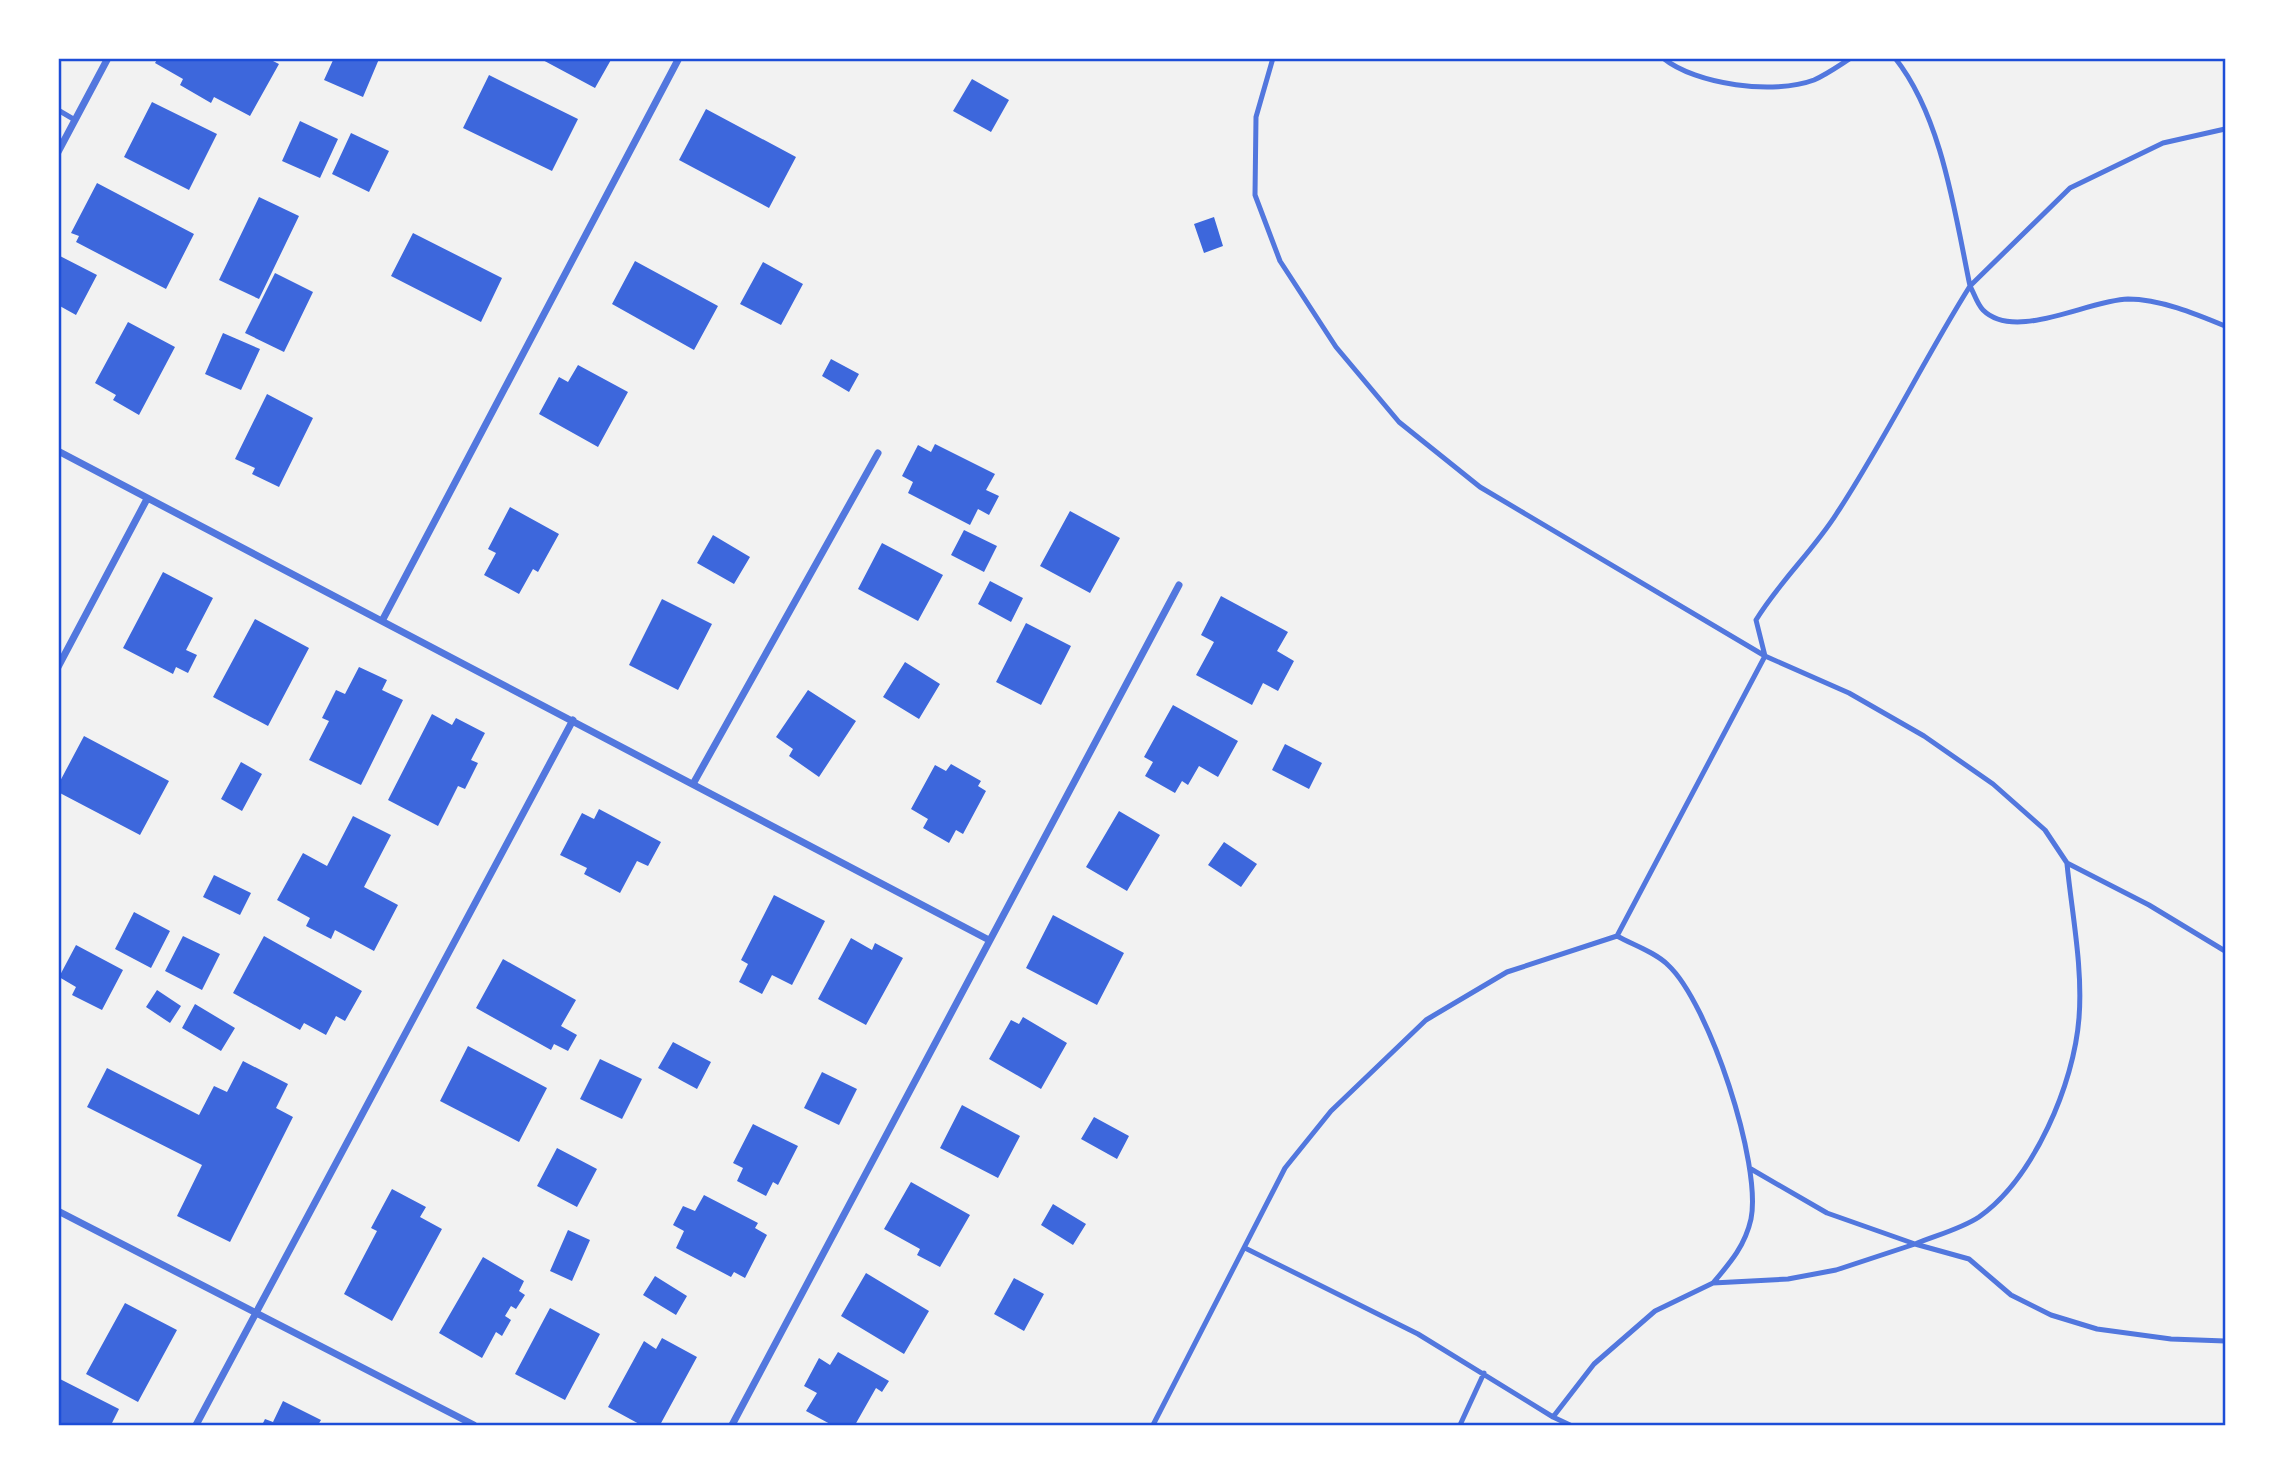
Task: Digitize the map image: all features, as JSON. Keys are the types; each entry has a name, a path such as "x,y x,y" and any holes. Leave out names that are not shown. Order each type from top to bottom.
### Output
{"street":[{"path":"58,152 108,58"},
{"path":"382,621 679,58"},
{"path":"58,451 989,940"},
{"path":"693,784 878,453"},
{"path":"58,667 148,499"},
{"path":"732,1425 1179,585"},
{"path":"196,1425 573,720"},
{"path":"58,1211 257,1311 474,1425"}],"lane":[{"path":"1273,58 1256,117 1255,195 1280,261 1345,357 1399,422 1480,487 1765,656 1849,692 1959,760 1993,783 2045,830 2067,863 2148,905 2225,951"},
{"path":"1663,58 1697,75 1732,84 1779,87 1813,80 1851,58"},
{"path":"1895,58 1924,109 1951,195 1970,286 1983,310 2000,319 2023,322 2041,320 2076,308 2128,299 2176,307 2225,326"},
{"path":"58,110 75,120"},
{"path":"1153,1425 1285,1168 1331,1111 1426,1020 1507,972 1617,936 1765,656 1756,620 1770,596 1835,517 1875,454 1928,353 1970,286 2070,188 2163,143 2225,129"},
{"path":"1553,1417 1594,1364 1655,1311 1713,1283 1788,1279 1836,1270 1915,1244 1978,1217 2020,1176 2050,1126 2071,1065 2079,1017 2067,863"},
{"path":"1617,936 1667,963 1694,996 1728,1085 1751,1169 1751,1218 1739,1252 1713,1283"},
{"path":"1751,1169 1827,1213 1915,1244 1969,1259 2011,1295 2051,1315 2097,1329 2171,1339 2225,1341"},
{"path":"1245,1248 1418,1334 1570,1425"},
{"path":"1460,1425 1484,1373"}],"building":[{"path":"158,58 267,58 279,64 250,116 214,97 211,103 180,85 183,79 155,63"},
{"path":"334,58 379,59 363,97 324,80"},
{"path":"539,58 612,58 595,88"},
{"path":"489,75 578,119 552,171 463,128"},
{"path":"972,79 1009,100 991,132 953,111"},
{"path":"152,102 217,134 189,190 124,157"},
{"path":"706,109 796,157 769,208 679,160"},
{"path":"300,121 338,139 320,178 282,161"},
{"path":"351,133 389,151 369,192 332,174"},
{"path":"97,183 194,234 166,289 76,242 79,236 71,233"},
{"path":"259,197 299,216 259,299 219,280"},
{"path":"1214,217 1223,246 1204,253 1194,224"},
{"path":"413,233 502,278 481,322 391,276"},
{"path":"58,255 97,275 76,315 58,305"},
{"path":"635,261 718,306 694,350 612,304"},
{"path":"763,262 803,284 781,325 740,304"},
{"path":"275,273 313,292 284,352 245,333"},
{"path":"128,322 175,347 139,415 113,400 116,395 95,383"},
{"path":"223,333 260,349 241,390 205,374"},
{"path":"831,359 859,374 849,392 822,376"},
{"path":"578,365 628,392 598,447 539,414 559,377 568,382"},
{"path":"267,394 313,418 279,487 252,474 255,468 235,459"},
{"path":"935,444 995,474 986,490 999,496 989,515 978,509 970,525 908,493 913,482 902,476 918,445 931,452"},
{"path":"510,507 559,534 538,572 533,569 519,594 484,575 496,553 488,549"},
{"path":"1070,511 1120,538 1090,593 1040,566"},
{"path":"964,530 997,546 984,572 951,555"},
{"path":"713,535 750,557 734,584 697,563"},
{"path":"882,543 943,575 918,621 858,589"},
{"path":"163,572 213,598 186,650 197,655 188,673 176,667 173,674 123,648"},
{"path":"990,581 1023,598 1011,622 978,604"},
{"path":"1221,596 1288,632 1277,651 1294,661 1278,691 1263,683 1252,705 1196,675 1214,642 1201,635"},
{"path":"662,599 712,624 678,690 629,665"},
{"path":"255,619 309,648 268,726 213,697"},
{"path":"1026,623 1071,646 1041,705 996,682"},
{"path":"905,662 940,684 919,719 883,697"},
{"path":"359,667 387,680 382,690 403,700 361,785 309,760 329,721 322,718 336,690 345,694"},
{"path":"808,690 856,721 819,777 789,756 793,749 776,737"},
{"path":"1173,705 1238,741 1218,777 1199,766 1188,785 1182,781 1175,793 1145,776 1153,762 1144,757"},
{"path":"432,714 452,725 456,718 485,733 471,760 478,763 465,789 458,786 438,826 388,800"},
{"path":"84,736 169,781 140,835 58,792 58,785"},
{"path":"1285,744 1322,763 1309,789 1272,770"},
{"path":"241,762 262,774 242,811 221,799"},
{"path":"951,764 981,781 978,786 986,791 963,834 956,830 949,843 923,828 928,819 911,809 935,765 946,771"},
{"path":"599,809 661,842 648,866 637,861 620,893 584,874 587,868 560,855 582,813 594,819"},
{"path":"1119,811 1160,835 1127,891 1086,867"},
{"path":"353,816 391,835 364,887 398,905 374,951 335,930 331,939 306,926 310,918 277,900 303,853 327,866"},
{"path":"1224,842 1257,864 1241,887 1208,865"},
{"path":"214,875 251,893 240,915 203,897"},
{"path":"774,895 825,921 792,985 772,975 762,994 739,982 748,964 741,960"},
{"path":"134,912 170,931 151,968 115,949"},
{"path":"1053,915 1124,953 1097,1005 1026,968"},
{"path":"183,936 220,954 202,990 165,971"},
{"path":"264,936 362,991 345,1021 336,1016 326,1035 304,1023 300,1030 233,993"},
{"path":"851,938 872,950 875,943 903,958 866,1025 818,999"},
{"path":"76,945 123,970 102,1010 72,995 76,987 59,977"},
{"path":"503,959 576,1000 561,1026 577,1035 568,1051 554,1044 551,1050 476,1008"},
{"path":"157,990 181,1006 170,1023 146,1007"},
{"path":"195,1004 235,1028 221,1051 182,1028"},
{"path":"1023,1017 1067,1043 1041,1089 989,1059 1011,1020 1019,1024"},
{"path":"673,1042 711,1062 697,1089 658,1068"},
{"path":"468,1046 547,1088 519,1142 440,1101"},
{"path":"600,1059 642,1079 622,1119 580,1099"},
{"path":"243,1061 288,1084 276,1108 293,1117 230,1242 177,1216 202,1165 87,1107 107,1068 199,1115 214,1086 227,1092"},
{"path":"822,1072 857,1089 839,1125 804,1108"},
{"path":"962,1105 1020,1136 998,1178 940,1148"},
{"path":"1094,1117 1129,1136 1117,1159 1081,1139"},
{"path":"753,1124 798,1146 778,1185 773,1182 766,1196 737,1181 743,1168 733,1163"},
{"path":"557,1148 597,1169 577,1207 537,1186"},
{"path":"911,1182 970,1215 940,1267 917,1255 920,1249 884,1229"},
{"path":"392,1189 426,1207 420,1217 442,1229 392,1321 344,1294 377,1231 371,1228"},
{"path":"704,1195 758,1223 755,1228 767,1235 745,1278 734,1272 731,1277 676,1248 684,1231 673,1225 683,1206 695,1211"},
{"path":"1053,1204 1086,1224 1073,1245 1041,1225"},
{"path":"568,1230 590,1240 572,1281 550,1271"},
{"path":"483,1257 524,1281 519,1291 525,1295 516,1309 511,1306 505,1316 511,1320 502,1336 496,1332 482,1358 439,1333"},
{"path":"866,1273 929,1311 904,1354 841,1316"},
{"path":"655,1276 687,1296 676,1315 643,1295"},
{"path":"1014,1278 1044,1294 1024,1331 994,1314"},
{"path":"125,1303 177,1330 138,1402 86,1374"},
{"path":"550,1308 600,1334 565,1400 515,1374"},
{"path":"662,1338 697,1357 660,1425 641,1425 608,1407 644,1341 656,1349"},
{"path":"838,1352 889,1381 882,1392 876,1388 855,1425 832,1425 806,1411 817,1393 804,1386 819,1358 830,1365"},
{"path":"58,1378 119,1409 111,1425 58,1425"},
{"path":"283,1401 321,1420 318,1425 262,1425 265,1419 273,1422"}]}
